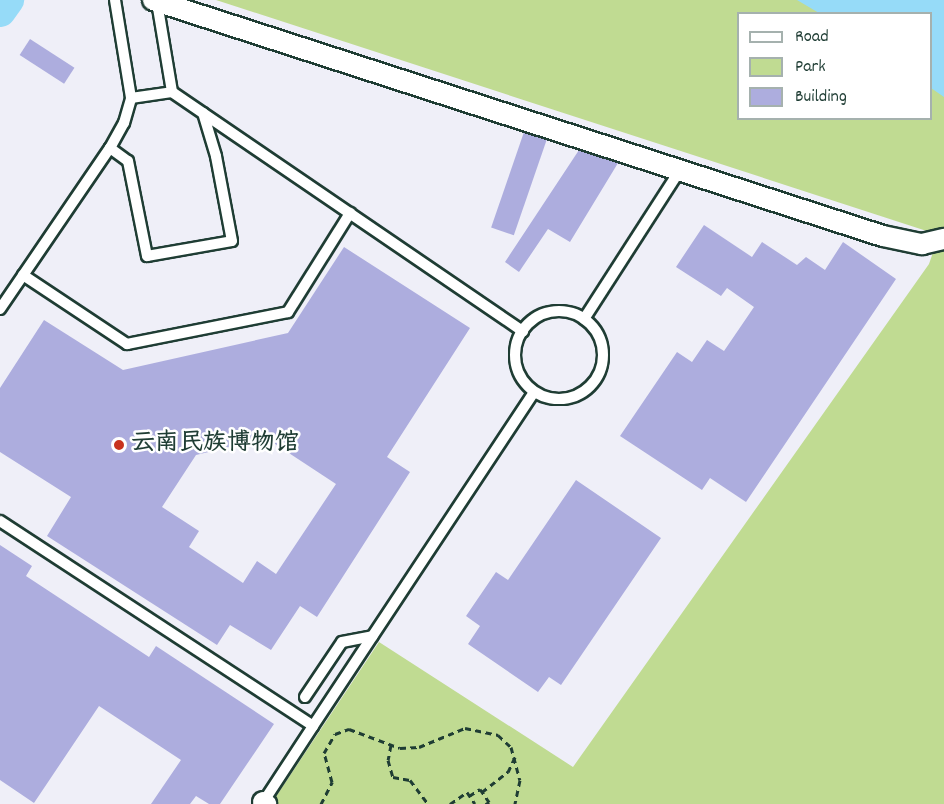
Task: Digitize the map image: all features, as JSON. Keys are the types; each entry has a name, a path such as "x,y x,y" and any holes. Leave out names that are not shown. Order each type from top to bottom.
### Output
{"street":[{"path":"155,1 883,236 922,244 944,239"}],"lane":[{"path":"0,309 110,148 124,123 131,98 115,0"},
{"path":"155,1 172,92"},
{"path":"131,98 172,92 523,331"},
{"path":"110,148 128,161 147,256 232,241 216,156 202,113"},
{"path":"584,319 680,170"},
{"path":"23,275 127,344 288,312 350,213"},
{"path":"558,311 584,319 602,344 600,374 579,395 564,400 534,392 524,383 515,357 523,331 532,320 558,311"},
{"path":"264,803 534,392"},
{"path":"0,521 313,726"},
{"path":"305,697 342,642 372,636"}],"path":[{"path":"321,804 332,782 324,753 335,734 349,729 391,745 419,747 448,732 482,728 498,735 516,755 520,780 515,804"},
{"path":"391,745 388,760 393,777 410,780 428,804"},
{"path":"482,792 508,772 516,755"},
{"path":"469,796 480,789 489,802 486,804"},
{"path":"450,804 466,792 475,804"}],"green space":[{"path":"216,0 944,0 944,804 271,804 379,642 573,767 929,264 939,235"}],"water":[{"path":"797,0 944,0 944,97 932,89 932,12 817,12"}],"building":[{"path":"30,39 74,68 64,84 20,55"},
{"path":"524,132 547,140 514,235 491,227"},
{"path":"579,150 618,163 570,242 548,229 519,272 505,262"},
{"path":"704,225 752,257 762,242 797,265 806,257 825,270 843,242 896,279 746,502 710,478 702,490 620,436 677,352 692,362 707,340 724,351 754,307 727,288 721,296 676,267"},
{"name":"云南民族博物馆","path":"344,247 470,328 387,457 410,472 317,617 300,606 271,650 230,625 217,645 47,536 71,497 0,452 0,388 44,320 123,370 288,333","holes":["266,438 336,484 276,574 257,561 243,583 189,547 199,531 162,507 196,455"]},
{"path":"576,480 661,538 561,685 549,677 538,692 468,644 480,626 466,616 496,572 508,580"},
{"path":"0,545 32,566 26,576 149,657 156,646 274,724 220,804 209,804 196,796 190,804 151,804 181,760 99,706 34,803 0,780"}],"waterway":[{"path":"0,11 8,0"}],"place":[{"name":"云南民族博物馆","path":"119,445"}]}
